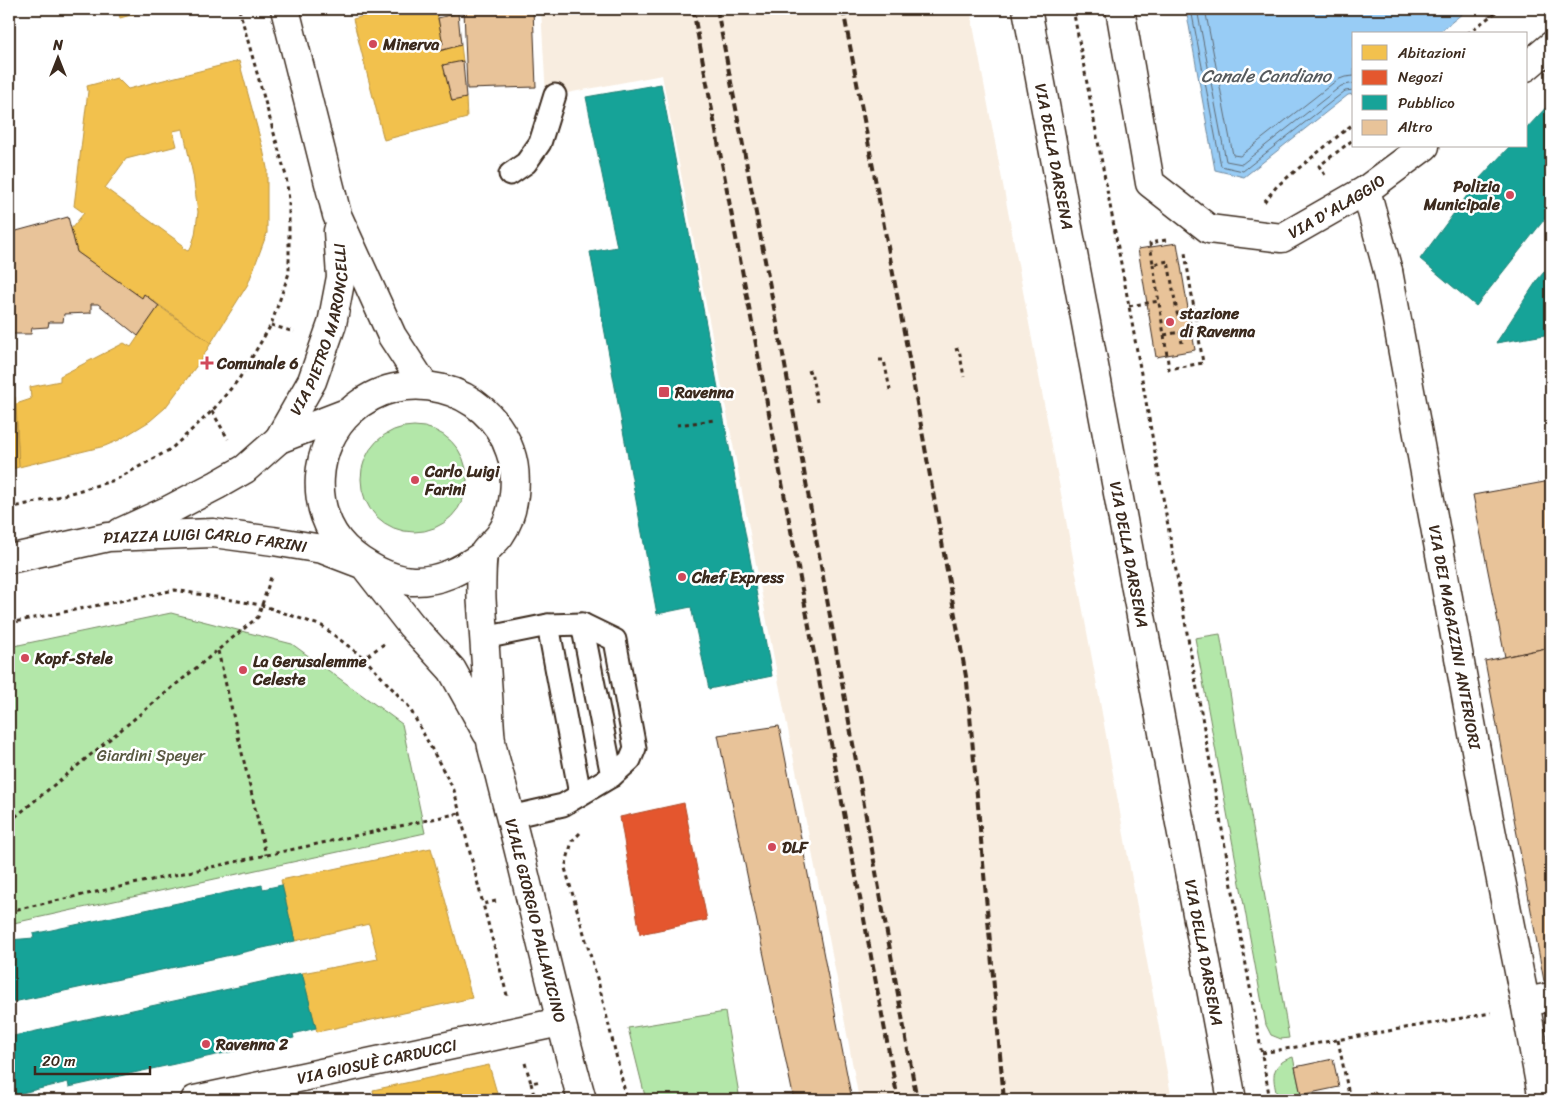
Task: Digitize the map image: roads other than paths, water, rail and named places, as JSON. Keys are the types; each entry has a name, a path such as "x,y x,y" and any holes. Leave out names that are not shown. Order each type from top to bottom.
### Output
{"street":[{"name":"VIA PIETRO MARONCELLI","path":"285,9 337,215 392,336 424,385"},
{"name":"VIA DELLA DARSENA","path":"1027,9 1232,1100"},
{"name":"VIA D'ALAGGIO","path":"1120,9 1150,183 1209,229 1282,238 1366,190 1422,148"},
{"path":"1528,65 1551,46"},
{"name":"VIA DEI MAGAZZINI ANTERIORI","path":"1366,190 1388,271 1484,800 1538,999 1542,1100"},
{"name":"VIA PIETRO MARONCELLI","path":"279,439 312,381 332,324 341,277 337,215"},
{"name":"PIAZZA LUIGI CARLO FARINI","path":"424,385 452,391 478,405 497,425 510,451 515,479 512,507 501,534 483,555 462,570 438,578 412,581 387,576 322,549 266,540 213,534 108,537 169,510 217,485 244,469 279,439 350,411 372,395 397,386 424,385"},
{"name":"PIAZZA LUIGI CARLO FARINI","path":"350,411 331,436 320,465 320,497 330,527 343,547 364,565 410,625 452,670 491,742"},
{"path":"9,559 108,537"},
{"path":"483,555 481,596 491,742"},
{"name":"VIALE GIORGIO PALLAVICINO","path":"491,742 560,1022 582,1100"},
{"name":"VIA GIOSUÈ CARDUCCI","path":"196,1100 560,1022"}],"lane":[{"path":"510,174 526,162 540,143 555,95"},
{"path":"484,638 548,625 582,624 615,640 635,748 630,760 612,776 563,804 510,817"},
{"path":"582,624 612,776"},
{"path":"548,625 580,794"}],"water":[{"name":"Canale Candiano","path":"1186,9 1468,9 1439,32 1352,32 1352,94 1348,95 1244,177 1215,170"}],"railway":[{"path":"693,9 898,1100"},
{"path":"717,9 784,360 917,1100"},
{"path":"843,9 908,353 967,682 1004,1100"}],"place":[{"name":"Minerva","path":"373,44"},
{"name":"Polizia Municipale","path":"1510,195"},
{"name":"stazione di Ravenna","path":"1170,322"},
{"name":"Comunale 6","path":"207,363"},
{"name":"Ravenna","path":"664,392"},
{"name":"Carlo Luigi Farini","path":"415,480"},
{"name":"Chef Express","path":"682,577"},
{"name":"Kopf-Stele","path":"25,658"},
{"name":"La Gerusalemme Celeste","path":"243,670"},
{"name":"DLF","path":"772,847"},
{"name":"Ravenna 2","path":"206,1044"}],"park label":[{"name":"Giardini Speyer","path":"151,755"}]}
